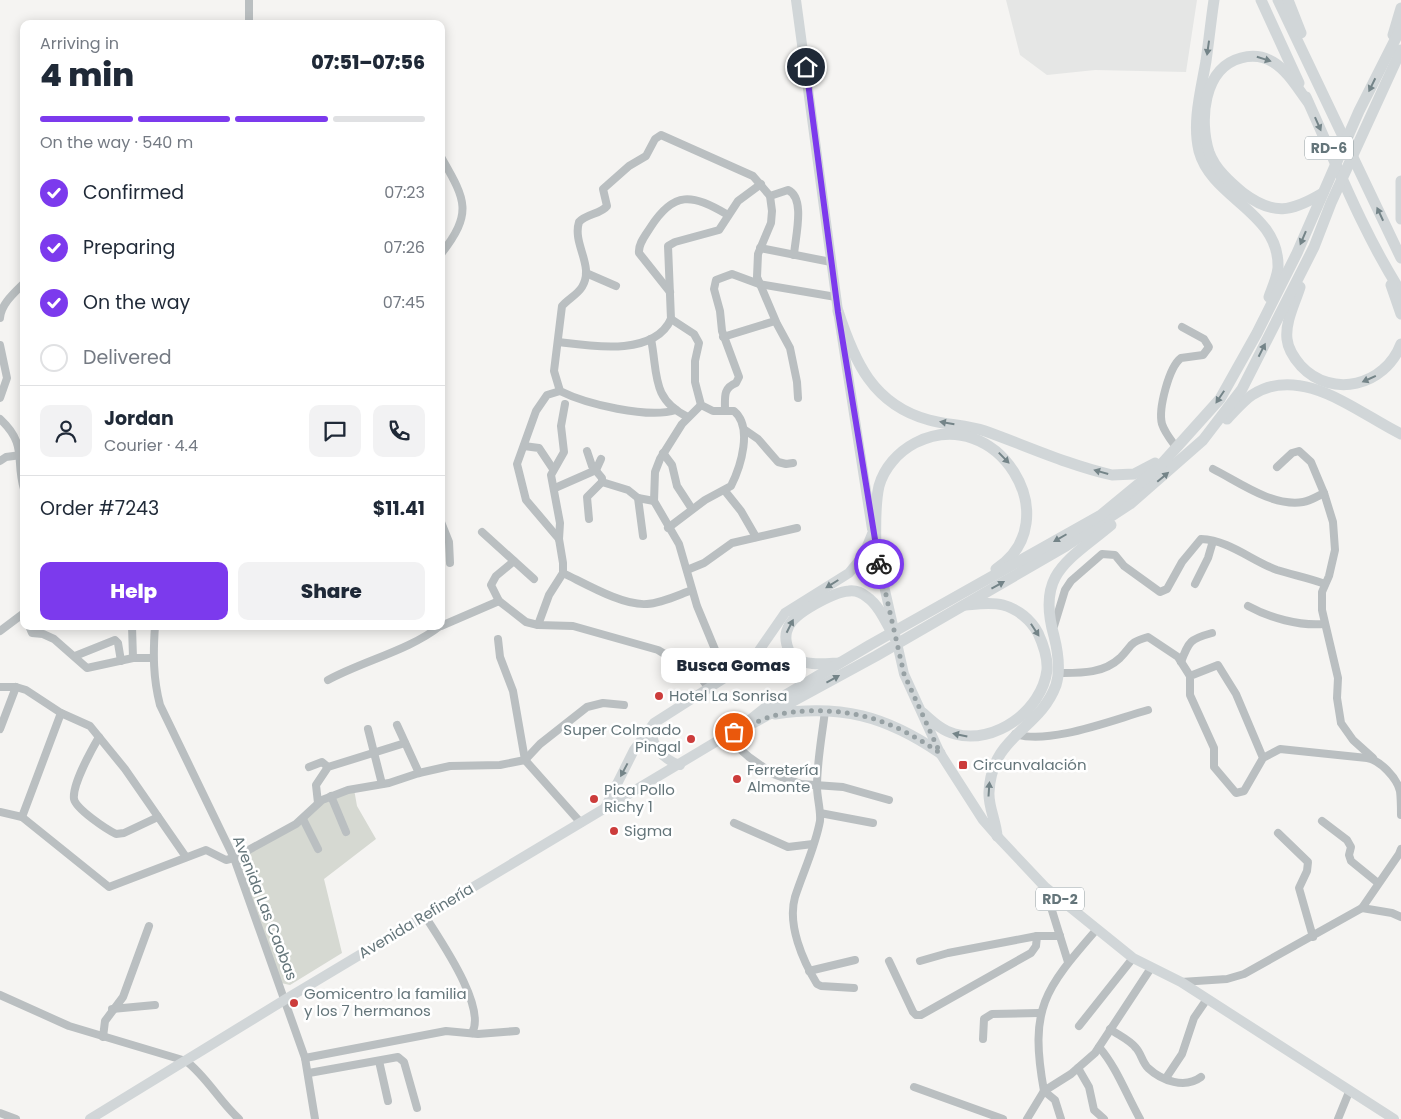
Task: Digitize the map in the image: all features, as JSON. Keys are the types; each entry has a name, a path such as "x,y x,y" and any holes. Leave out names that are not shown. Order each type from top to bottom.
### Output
{"highway":[{"path":"1214,0 1197,118 1197,140 1200,154 1211,174 1256,217 1272,241 1278,268 1257,333"},
{"name":"RD-6","path":"1262,0 1382,262 1401,292"},
{"name":"RD-6","path":"1278,0 1401,258"},
{"path":"1288,0 1330,109"},
{"path":"1387,55 1401,8"},
{"path":"967,591 1102,515 1158,468 1220,399 1257,333 1297,253 1359,111 1401,28"},
{"path":"1401,50 1330,203 1287,328 1290,351 1298,362 1316,378 1346,386 1375,377 1388,366 1397,354 1401,344"},
{"path":"1308,102 1285,72 1274,63 1263,57 1248,56 1233,60 1213,78 1208,92 1206,140 1210,154 1226,178 1253,200 1267,208 1292,209 1323,194"},
{"path":"1401,181 1401,219"},
{"path":"1203,440 1242,389 1314,247"},
{"path":"1382,262 1401,314"},
{"path":"838,312 849,347 865,375 887,399 914,415 982,431 1112,475 1134,474 1145,470 1176,447"},
{"path":"744,725 753,716 870,646 961,605 1066,546 1130,504 1252,395 1268,388 1288,384 1313,388 1401,434"},
{"path":"744,725 769,715 876,656 967,591 1010,557 1024,531 1026,516 1024,496 1012,466 994,448 973,438 937,435 909,446 897,456 886,470 880,485 876,517 876,554"},
{"path":"997,836 996,822 989,798 990,776 996,758 1015,734 1043,709 1052,694 1059,673 1049,597 1053,578 1123,515 1130,504"},
{"path":"840,663 807,664 792,657 785,639 788,627 794,619 831,596 858,591 868,597 895,638"},
{"path":"923,714 953,734 982,736 994,733 1007,726 1022,713 1041,689 1047,670 1046,654 1035,628 1026,617 1004,605 961,605"},
{"path":"769,715 825,711 847,712 887,722 918,738 940,753"}],"main road":[{"name":"RD-2","path":"796,0 838,312 872,534 904,674 940,753 983,820 997,836 1045,887 1097,929 1133,958 1181,982 1349,1092 1394,1119"},
{"path":"605,808 634,750 654,723 748,663 785,613 849,572 862,556 872,534"},
{"path":"654,723 652,738 657,748 665,758 680,765"},
{"name":"Avenida Refinería","path":"90,1119 286,999 744,725"}],"street":[{"path":"249,0 249,20"},
{"path":"560,391 554,371 562,306 582,287 586,272 578,234 578,222 584,217 605,209 607,206 603,189 629,166 646,156 658,136 673,139 753,176 770,196 772,211 770,223 760,248 757,270 759,284 766,294 775,321 793,355 798,398"},
{"path":"445,163 461,192 462,217 457,234 445,249"},
{"path":"672,319 668,246 675,242 719,230 738,201 761,184"},
{"path":"770,196 788,190 792,192 798,201 794,254"},
{"path":"670,292 639,253 641,244 658,216 671,203 682,198 695,198 728,215"},
{"path":"760,248 831,262"},
{"path":"586,272 616,286"},
{"path":"725,410 725,392 729,386 736,383 739,377 723,337 720,311 714,289 716,280 732,274 759,284 836,297"},
{"path":"0,318 2,309 20,287"},
{"path":"558,342 606,347 651,339 672,319"},
{"path":"668,528 705,500 725,491 731,486 740,462 744,430 739,415 734,411 712,411 701,405 694,369 699,343 694,334 672,319"},
{"path":"723,337 775,321"},
{"path":"1176,447 1167,435 1161,418 1171,372 1181,358 1203,355 1209,347 1204,338 1182,327"},
{"path":"651,339 659,390 676,410 688,417"},
{"path":"0,345 7,371 5,386 0,398"},
{"path":"559,539 526,500 517,469 518,458 536,411 547,395 560,391 579,400 611,407 663,412 676,410"},
{"path":"538,625 549,595 563,573 559,539 560,523 555,488 551,475 564,452 561,426 566,404"},
{"path":"701,405 688,417 664,453 655,472 654,501 679,544 692,590 726,676"},
{"path":"0,419 12,432 20,449"},
{"path":"744,430 758,439 778,462 794,463"},
{"path":"524,446 539,448 553,469"},
{"path":"587,452 596,470 600,473 602,482"},
{"path":"1277,468 1292,453 1299,452 1310,462 1324,492 1333,522 1335,550 1322,592 1324,624 1338,678 1337,698 1340,723 1353,740 1375,759 1398,784 1401,816"},
{"path":"664,453 672,465 677,486 692,509"},
{"path":"0,461 6,457 20,454"},
{"path":"555,488 596,470 601,459"},
{"path":"1213,469 1261,494 1284,502 1304,502 1324,492"},
{"path":"602,482 628,490 638,498 654,501"},
{"path":"589,519 587,497 602,482"},
{"path":"725,491 741,511 756,537"},
{"path":"638,498 643,536"},
{"path":"686,570 704,563 724,546 798,528"},
{"path":"482,532 534,580"},
{"path":"1053,634 1065,590 1071,581 1102,554 1115,555 1130,570 1160,592 1164,592 1182,562 1201,540 1213,541 1228,546 1276,569 1299,574 1326,584"},
{"path":"1195,584 1208,558 1213,541"},
{"path":"445,543 450,563"},
{"path":"514,561 492,581 492,590 499,601 526,622 538,625 573,626 658,650 699,675 708,687"},
{"path":"563,573 624,601 638,604 652,604 692,590"},
{"path":"445,624 499,601"},
{"path":"1248,606 1261,613 1310,625 1324,624"},
{"path":"0,631 20,616"},
{"path":"31,630 32,633 43,634 61,644 84,666 90,669 132,658 153,658"},
{"path":"43,634 46,630"},
{"path":"132,630 132,658"},
{"name":"Avenida Las Caobas","path":"155,630 153,658 155,685 160,704 234,858 306,1058 315,1119"},
{"path":"328,680 356,665 418,641 430,630"},
{"path":"1181,662 1187,644 1191,640 1212,633"},
{"path":"1059,673 1101,670 1119,658 1132,642 1148,637 1178,657 1190,676 1190,695 1214,748 1214,767 1236,793 1244,791 1263,758 1280,749 1375,759"},
{"path":"498,639 500,657 513,691 525,760 581,823"},
{"path":"75,656 115,640 118,643 121,660"},
{"path":"1190,676 1218,665 1236,694 1263,758"},
{"path":"0,687 16,687 26,690 61,713 90,726 186,857"},
{"path":"0,729 16,687"},
{"path":"0,812 22,817 110,887 206,850 226,860 234,858 303,819 318,803 348,790 382,784 450,766 500,765 525,760 540,744 587,707 603,703 624,705"},
{"path":"1015,734 1027,738 1053,736 1148,710"},
{"path":"825,711 817,785 820,812 813,844 794,898 793,910 796,929 809,970 821,986 854,988"},
{"path":"22,817 61,713"},
{"path":"397,725 419,773"},
{"path":"368,729 382,784"},
{"path":"99,737 85,761 74,795 77,805 116,834 124,833 158,818"},
{"path":"726,737 773,774 800,784 844,787 890,800"},
{"path":"318,803 316,785 328,767 405,742"},
{"path":"310,767 322,762 328,767"},
{"path":"331,796 346,832"},
{"path":"820,812 873,823"},
{"path":"303,819 318,849"},
{"path":"1322,821 1347,840 1351,847 1349,855 1351,861 1378,883"},
{"path":"734,823 788,847 813,844"},
{"path":"1278,833 1308,862 1308,871 1299,888 1313,936"},
{"path":"1181,982 1227,979 1244,974 1362,908 1400,854 1401,849"},
{"path":"1045,887 1068,962"},
{"path":"1362,908 1392,913 1401,917"},
{"path":"425,916 472,1000 476,1022 472,1033"},
{"path":"103,1037 105,1021 123,996 149,926"},
{"path":"1061,1119 1055,1100 1044,1091 1038,1038 1039,1013 1045,997 1068,962 1097,929"},
{"path":"920,961 948,953 1037,936 1060,936"},
{"path":"889,961 913,1012 916,1015 921,1015 1031,953 1036,946 1037,936"},
{"path":"1079,1026 1133,958"},
{"path":"809,970 855,960"},
{"path":"1027,1119 1044,1091 1078,1068 1099,1046 1151,968"},
{"path":"0,994 69,1026 186,1061 197,1069 225,1107 239,1119"},
{"path":"1166,1078 1182,1054 1194,1018 1207,999"},
{"path":"112,1009 155,1005"},
{"path":"982,1039 984,1019 992,1014 1039,1013"},
{"path":"1110,1029 1136,1048 1147,1067 1159,1076 1182,1084 1193,1083 1201,1077"},
{"path":"306,1058 446,1031 472,1033 516,1030"},
{"path":"1099,1046 1114,1064 1123,1088 1140,1119"},
{"path":"309,1074 379,1061 402,1059 417,1108"},
{"path":"379,1061 388,1101"},
{"path":"1078,1068 1089,1087 1094,1110 1104,1119"},
{"path":"914,1087 1003,1119"},
{"path":"1338,1119 1349,1092"},
{"path":"0,1113 16,1119"}],"shaded area":[{"path":"1006,0 1197,0 1186,72 1095,70 1047,75 1020,55"},
{"path":"354,789 357,806 376,839 324,879 342,953 290,985 281,983 234,858 296,824 318,803"}],"way so far":[{"path":"734,732 744,725 769,715 792,712 847,712 887,722 918,738 940,753 904,674 879,564"}],"place":[{"name":"Hotel La Sonrisa","path":"659,696"},
{"name":"Busca Gomas","path":"734,732"},
{"name":"Super Colmado Pingal","path":"691,739"},
{"name":"Circunvalación","path":"963,765"},
{"name":"Ferretería Almonte","path":"737,779"},
{"name":"Pica Pollo Richy 1","path":"594,799"},
{"name":"Sigma","path":"614,831"},
{"name":"Gomicentro la familia y los 7 hermanos","path":"294,1003"}],"route":[{"path":"806,67 838,312 866,483 872,534 879,564"}]}
